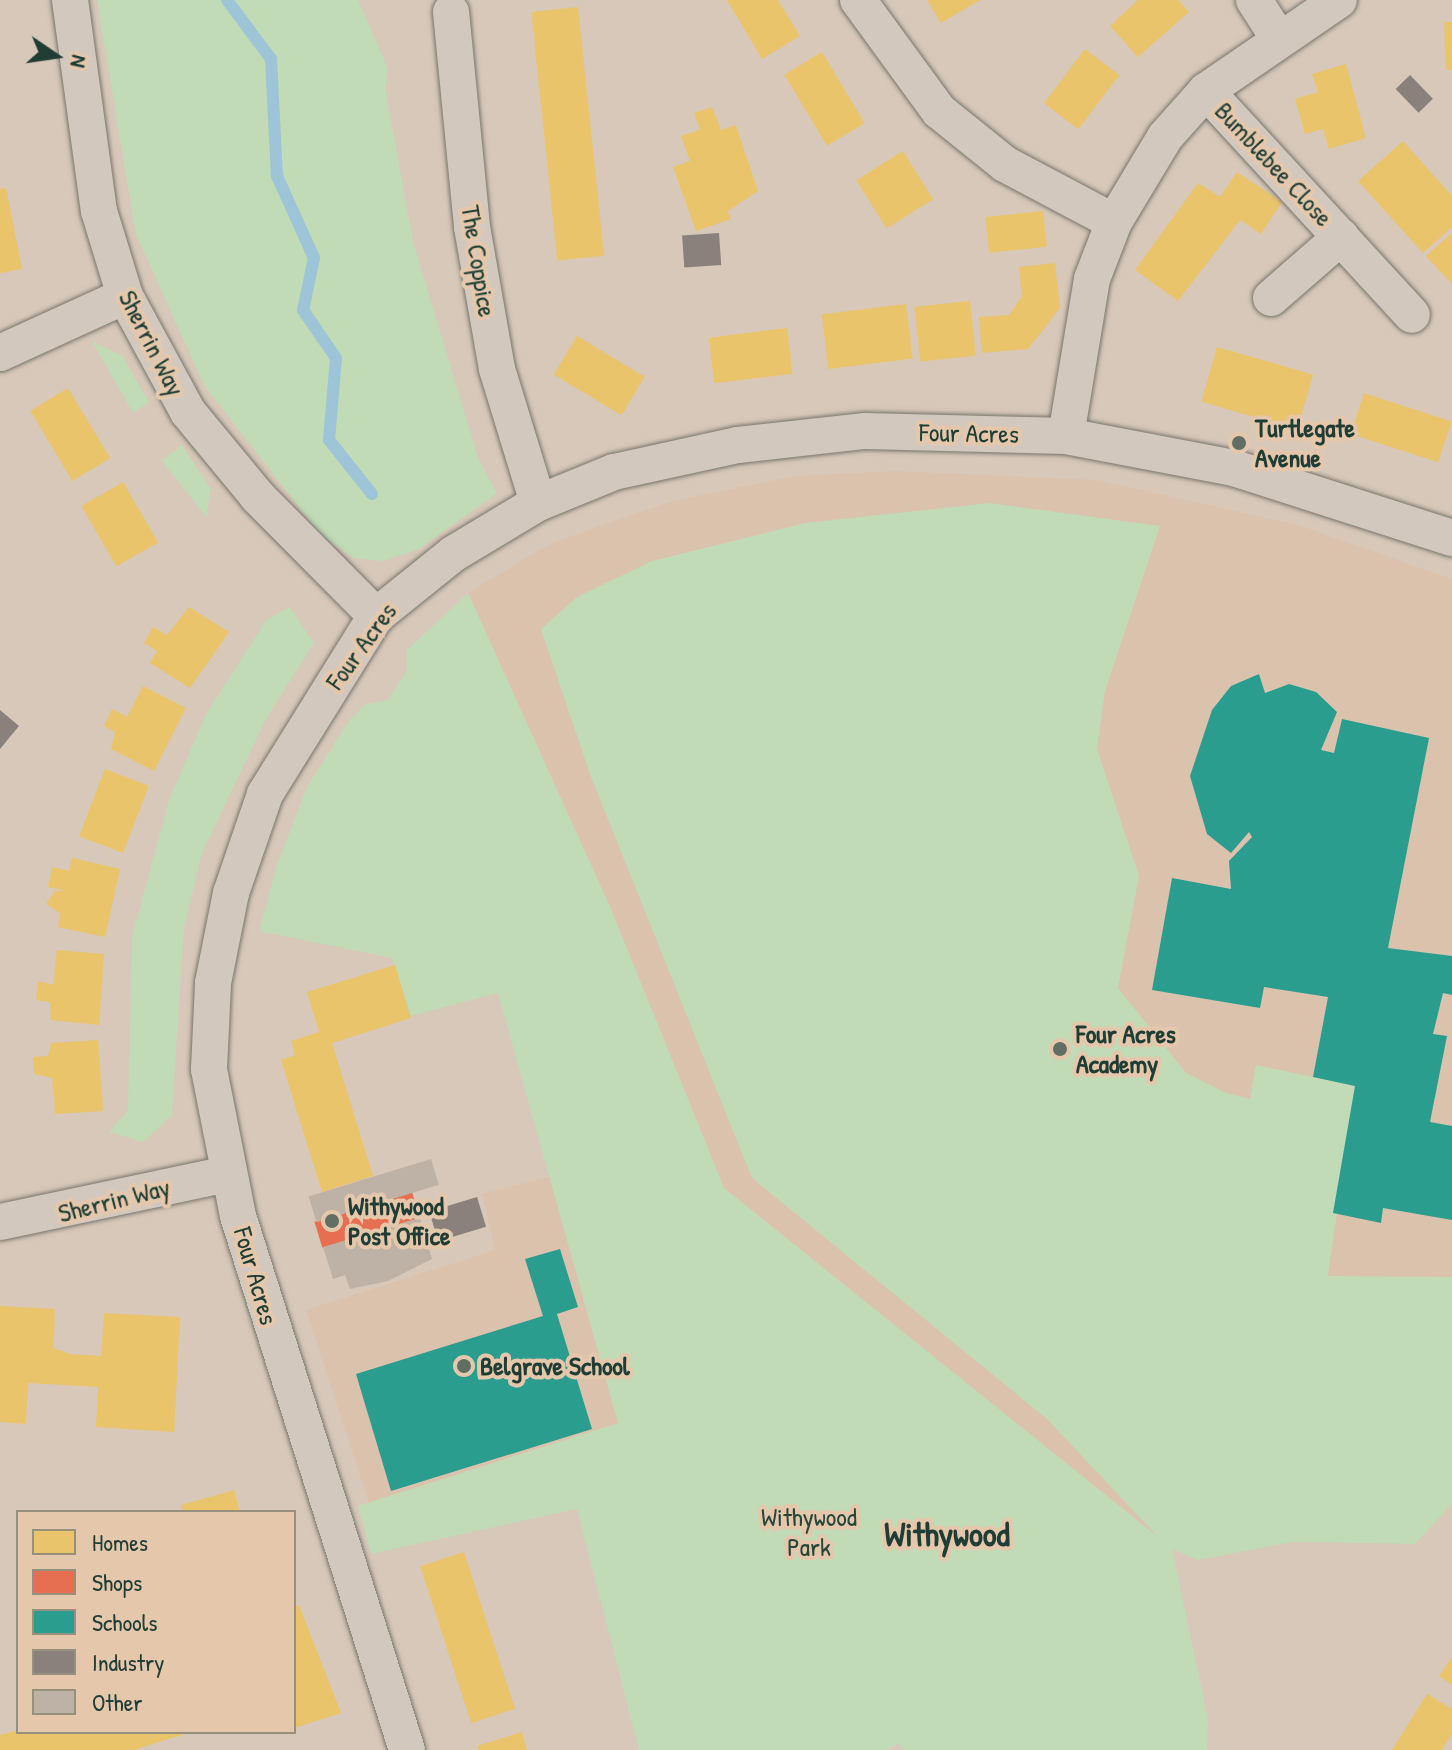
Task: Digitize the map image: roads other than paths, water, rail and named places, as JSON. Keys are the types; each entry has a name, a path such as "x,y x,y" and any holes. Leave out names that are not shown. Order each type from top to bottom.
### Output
{"street":[{"name":"Sherrin Way","path":"70,0 99,211 125,296 188,412 258,497 376,616"},
{"path":"858,0 939,111 1005,164 1114,222"},
{"path":"1254,0 1277,36"},
{"path":"1066,436 1075,350 1114,222 1165,137 1206,91 1277,36 1339,0"},
{"name":"The Coppice","path":"451,12 474,243 497,369 538,503"},
{"name":"Bumblebee Close","path":"1206,91 1412,315"},
{"name":"Bumblebee Close","path":"1271,298 1341,237"},
{"path":"0,353 125,296"},
{"name":"Four Acres","path":"407,1750 227,1174 209,1069 213,983 231,893 265,794 376,616 410,583 538,503 614,472 738,445 865,431 1066,436 1234,468 1452,538"},
{"name":"Sherrin Way","path":"0,1222 227,1174"}],"waterway":[{"path":"227,0 271,59 277,176 314,258 303,310 336,358 329,440 372,494"}],"place":[{"name":"Turtlegate Avenue","path":"1239,443"},
{"name":"Four Acres Academy","path":"1060,1049"},
{"name":"Withywood Post Office","path":"332,1221"},
{"name":"Belgrave School","path":"464,1366"}],"district":[{"name":"Withywood","path":"947,1535"}],"park label":[{"name":"Withywood Park","path":"809,1532"}]}
